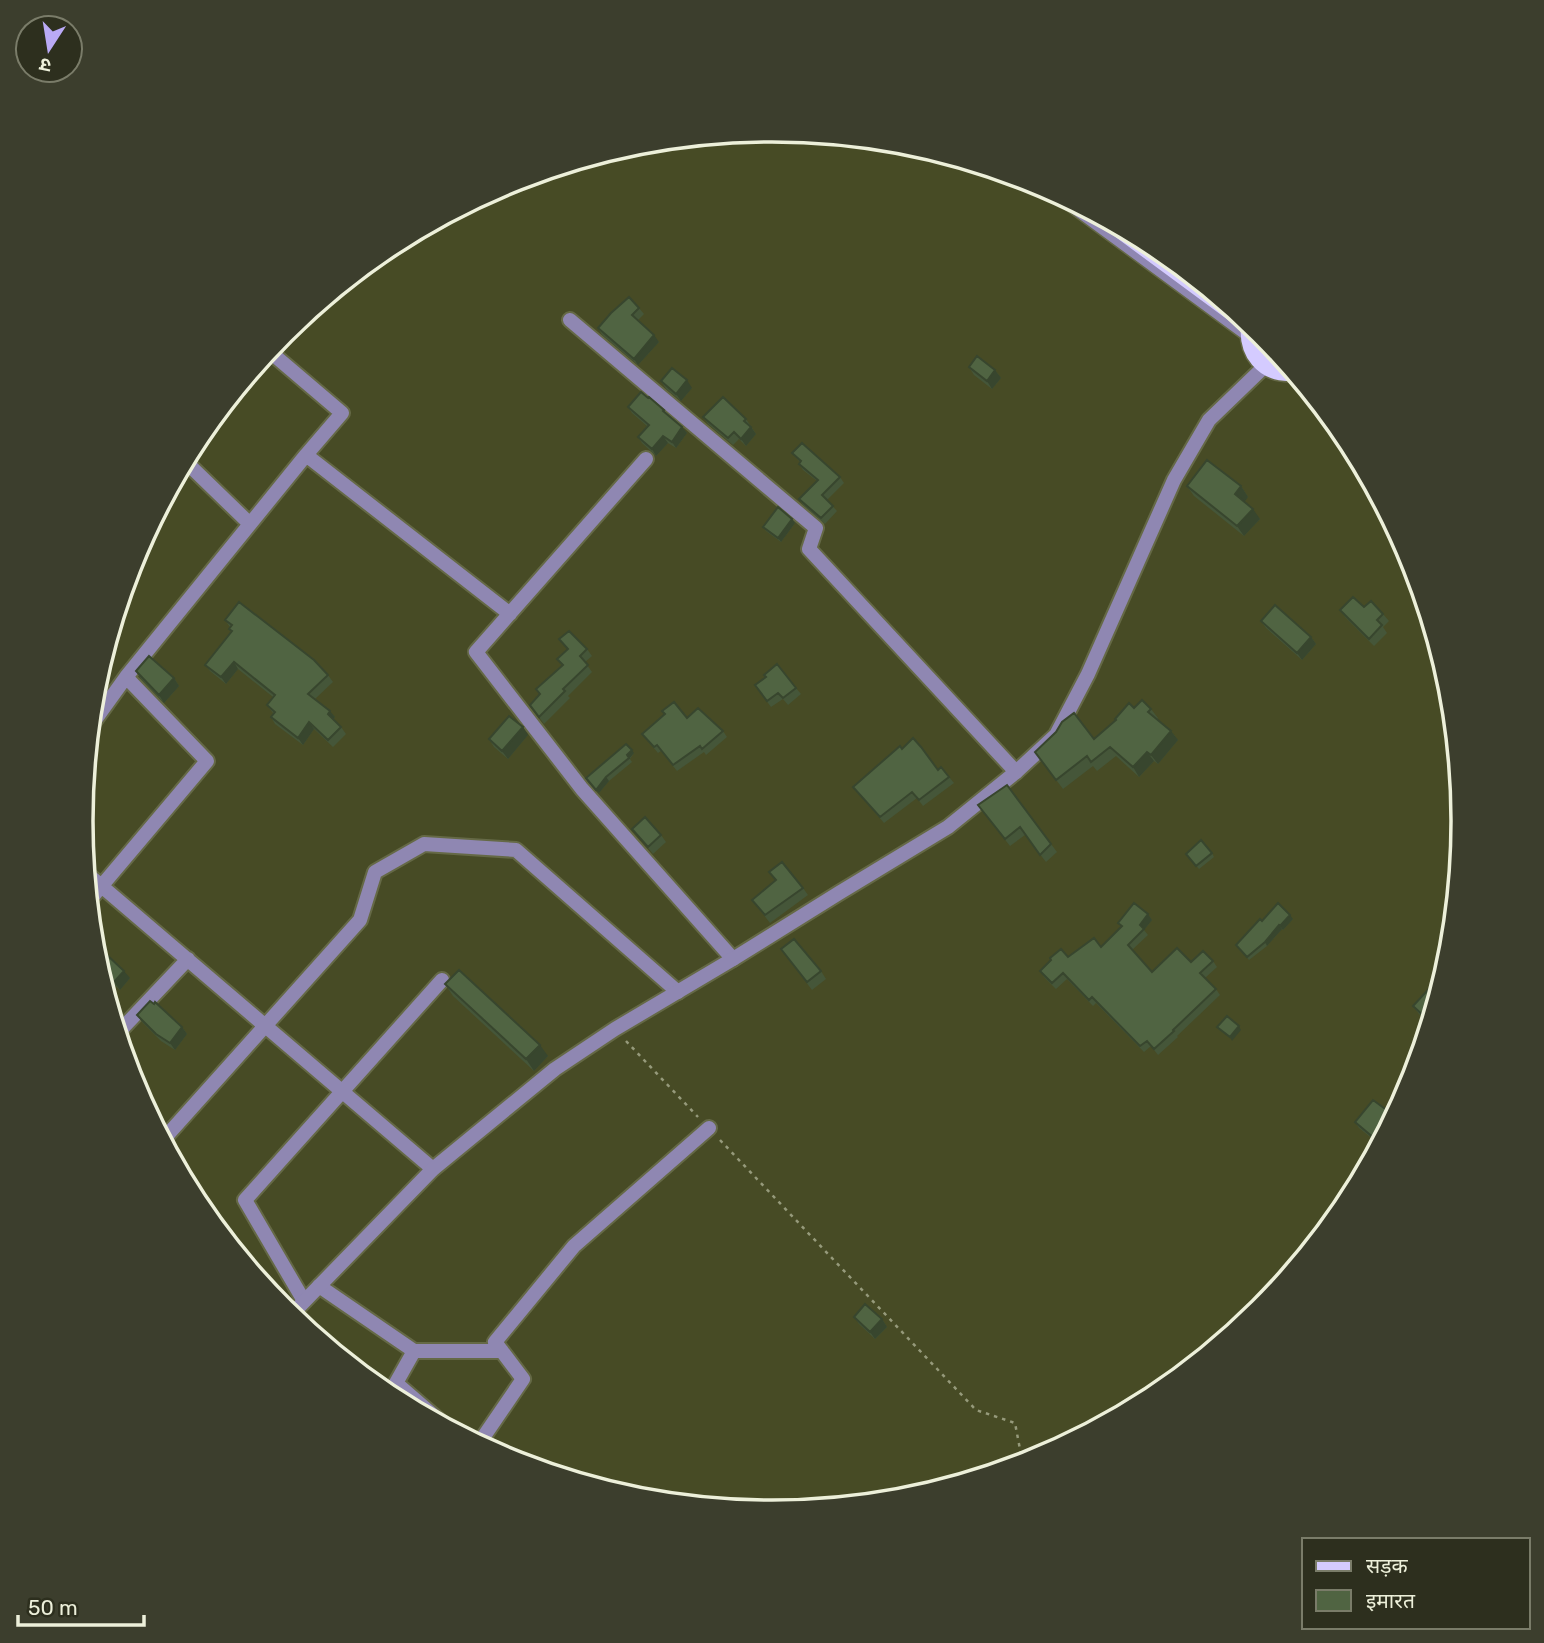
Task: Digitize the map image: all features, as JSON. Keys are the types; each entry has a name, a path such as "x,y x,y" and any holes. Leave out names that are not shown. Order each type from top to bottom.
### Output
{"main road":[{"path":"1252,341 1254,352 1262,363 1281,372"}],"street":[{"path":"570,320 816,528 809,548 1016,772"},
{"path":"103,709 126,677 342,413 276,358"},
{"path":"298,1308 433,1169 555,1069 615,1029 948,827 1016,772 1056,735 1088,674 1174,480 1209,420 1266,365"},
{"path":"306,455 510,614"},
{"path":"646,459 476,652 582,789 733,959"},
{"path":"192,468 250,524"},
{"path":"97,892 207,761 126,677"},
{"path":"169,1133 360,920 375,872 424,844 516,850 677,992"},
{"path":"96,881 433,1169"},
{"path":"125,1026 188,959"},
{"path":"304,1301 244,1200 442,980"},
{"path":"483,1436 523,1379 495,1342 574,1246 709,1128"},
{"path":"319,1286 414,1351 502,1351"},
{"path":"413,1397 396,1383 414,1351"}],"lane":[{"path":"1105,229 1201,295"}],"path":[{"path":"615,1029 976,1410 1015,1423 1021,1453"}],"building":[{"path":"629,297 639,308 632,315 654,335 634,359 598,328"},
{"path":"977,356 995,370 987,381 969,367"},
{"path":"672,368 687,380 676,394 661,381"},
{"path":"641,392 682,427 672,442 663,436 652,449 638,437 649,425 628,407"},
{"path":"723,397 751,427 741,439 734,432 728,438 703,417"},
{"path":"802,443 840,477 822,495 833,506 821,518 799,499 818,480 799,464 801,461 792,453"},
{"path":"1207,460 1241,486 1235,494 1253,509 1237,526 1187,486"},
{"path":"778,507 792,519 778,538 763,527"},
{"path":"1353,597 1364,607 1371,601 1383,614 1377,620 1382,625 1369,639 1340,610"},
{"path":"239,602 314,660 328,675 308,694 330,711 328,714 341,727 328,740 309,722 298,738 271,717 275,712 267,705 275,695 234,662 221,677 205,665 232,631 229,629 232,625 225,620"},
{"path":"1275,605 1311,637 1297,653 1261,621"},
{"path":"569,631 587,649 580,656 588,665 539,717 530,705 540,694 536,689 563,665 557,659 568,649 559,639"},
{"path":"149,656 174,678 159,695 136,671"},
{"path":"777,664 796,688 783,698 778,693 767,701 755,685"},
{"path":"1142,700 1151,709 1148,712 1171,731 1151,755 1147,752 1133,767 1110,747 1091,762 1087,756 1056,780 1035,752 1056,732 1062,722 1074,713 1094,739 1116,720 1129,703 1134,708"},
{"path":"674,702 687,718 698,708 723,731 702,749 700,746 673,765 657,745 654,747 642,734 665,714 662,711"},
{"path":"509,716 523,727 502,751 489,739"},
{"path":"913,738 938,770 941,767 949,777 919,800 912,792 880,817 853,787"},
{"path":"626,744 632,750 627,755 629,758 606,777 596,790 586,778"},
{"path":"1007,785 1051,844 1040,855 1020,827 1005,839 978,805"},
{"path":"645,817 661,835 648,847 632,829"},
{"path":"1201,840 1212,853 1196,866 1186,854"},
{"path":"782,862 803,888 765,915 752,900 776,880 769,872"},
{"path":"1134,903 1148,914 1140,925 1144,929 1128,945 1152,972 1177,948 1191,962 1203,951 1213,961 1200,973 1216,989 1154,1049 1147,1041 1140,1046 1092,997 1089,1000 1063,973 1052,983 1040,971 1061,949 1068,957 1094,938 1101,947 1122,926 1118,923"},
{"path":"1278,903 1290,915 1247,957 1236,945"},
{"path":"794,939 821,971 807,982 781,949"},
{"path":"106,956 124,971 114,982 112,980"},
{"path":"459,970 540,1045 526,1059 445,984"},
{"path":"1430,987 1423,1015 1413,1006"},
{"path":"150,1001 154,1004 155,1002 182,1027 170,1043 156,1034 137,1015"},
{"path":"1227,1016 1239,1026 1230,1037 1217,1027"},
{"path":"1373,1100 1387,1110 1373,1137 1355,1122"},
{"path":"865,1304 882,1319 870,1332 854,1317"}]}
